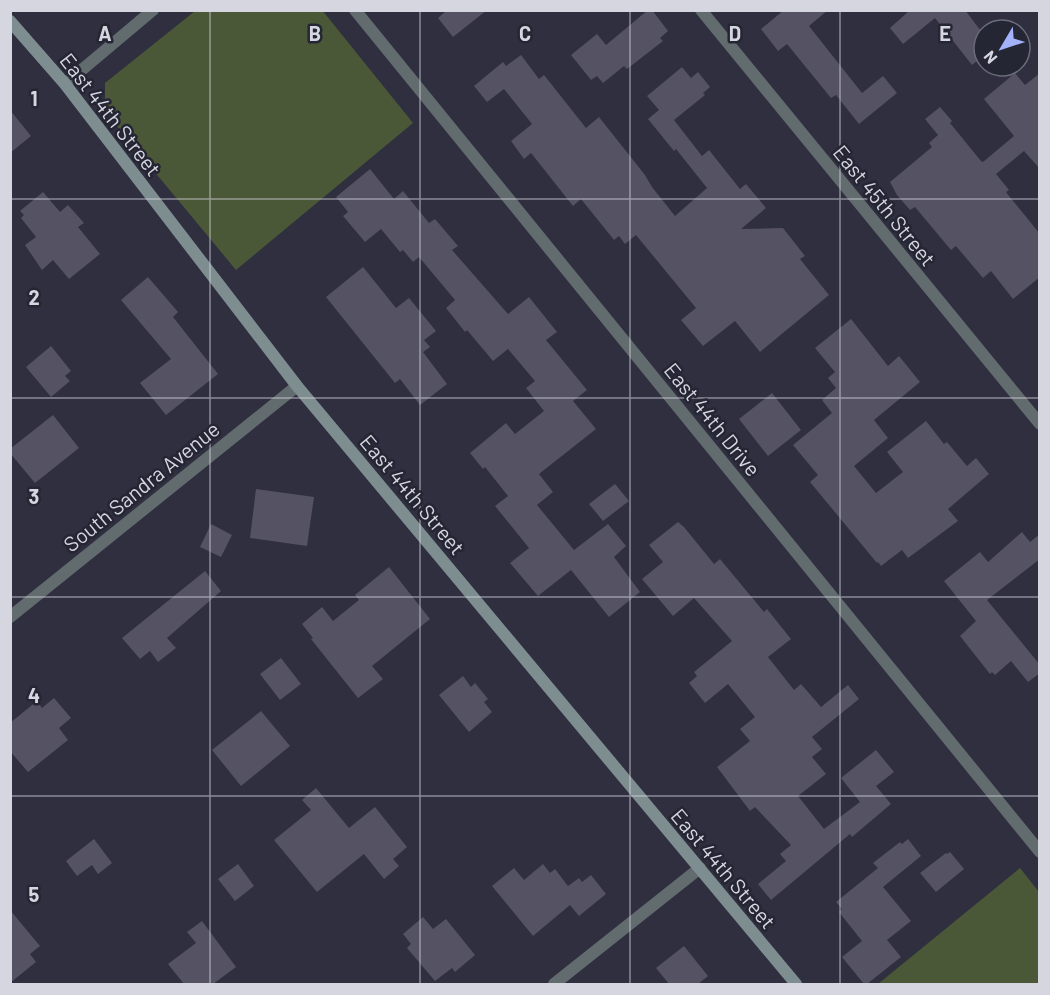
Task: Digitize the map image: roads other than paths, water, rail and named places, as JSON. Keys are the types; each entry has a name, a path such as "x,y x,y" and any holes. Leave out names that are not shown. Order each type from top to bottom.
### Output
{"street":[{"path":"64,84 153,10"},
{"name":"East 44th Drive","path":"356,10 1040,852"},
{"name":"East 45th Street","path":"701,10 1040,423"},
{"name":"East 44th Street","path":"10,21 64,84 297,386 796,984"},
{"name":"South Sandra Avenue","path":"10,617 297,386"},
{"path":"554,984 700,868"}]}
